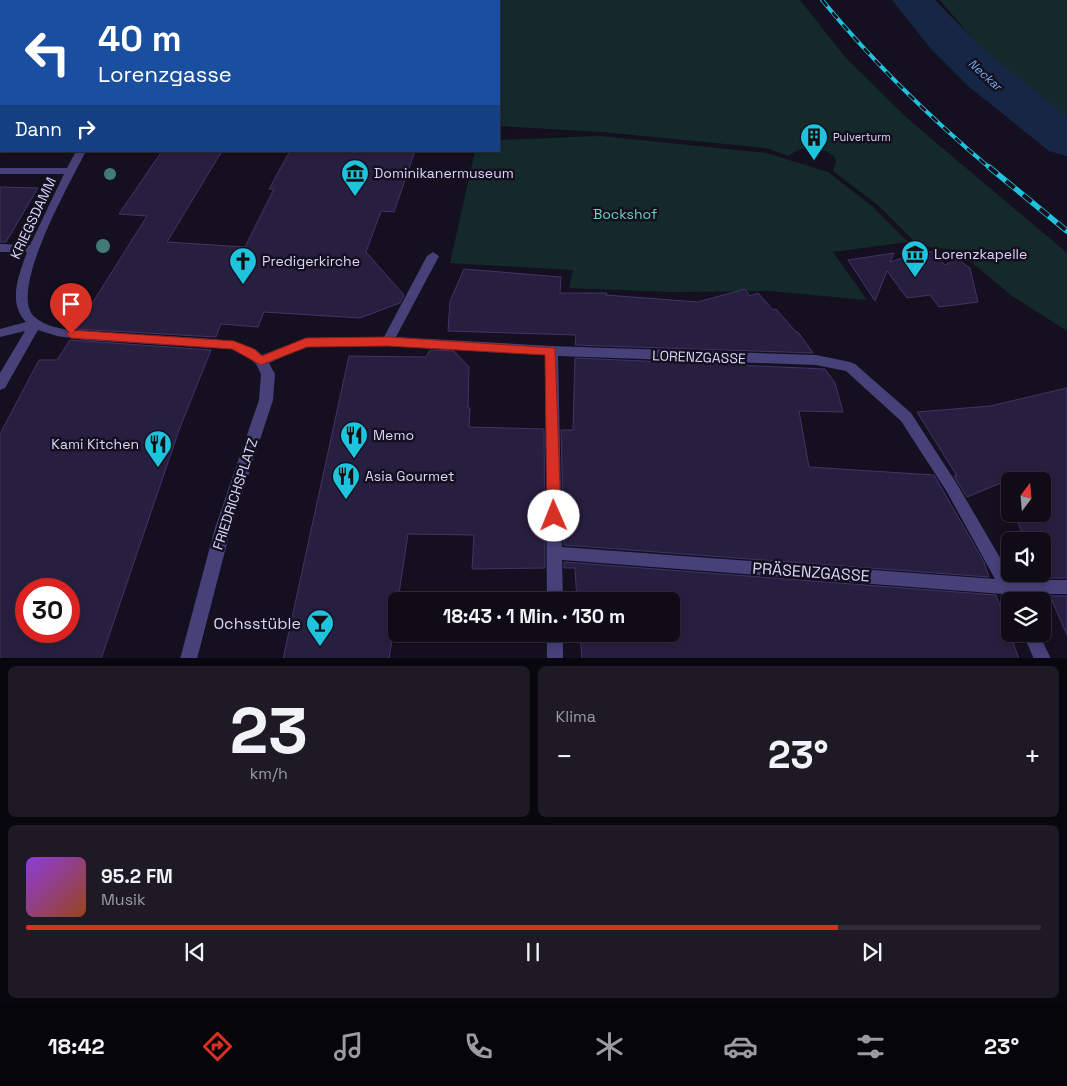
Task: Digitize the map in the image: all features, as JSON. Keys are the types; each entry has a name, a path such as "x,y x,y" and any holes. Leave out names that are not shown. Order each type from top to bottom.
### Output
{"street":[{"name":"KRIEGSDAMM","path":"35,324 23,310 21,290 26,268 81,152"},
{"path":"0,171 72,171"},
{"path":"0,248 34,249"},
{"path":"388,342 434,256"},
{"path":"0,385 35,324"},
{"path":"0,333 35,324 57,332 85,336 234,345 250,352 261,361"},
{"name":"LORENZGASSE","path":"261,361 306,342 388,342 551,351 816,360 850,367 906,417 952,488 1012,592"},
{"path":"551,351 555,592"},
{"name":"FRIEDRICHSPLATZ","path":"188,658 223,528 266,400 268,374 261,361"},
{"name":"PRÄSENZGASSE","path":"554,553 1001,593"},
{"name":"PRÄSENZGASSE","path":"1028,592 1067,587"},
{"path":"555,642 555,658"},
{"path":"1035,642 1043,658"}],"green space":[{"path":"500,0 800,0 845,57 908,119 1067,253 1067,331 1012,296 957,250 919,246 878,205 833,171 836,162 835,157 824,150 818,148 800,149 789,156 766,148 602,132 500,126"},
{"path":"940,0 1067,0 1067,117 988,57"},
{"name":"Bockshof","path":"600,136 766,153 828,172 873,207 908,242 833,252 867,300 770,291 672,292 569,288 573,270 450,263 475,152 500,152 500,140"}],"building":[{"path":"161,152 221,152 167,242 245,247 274,189 269,189 289,152 415,152 394,212 381,211 366,252 404,295 400,303 360,318 264,312 258,327 221,324 216,337 76,329 147,216 119,214"},
{"path":"0,187 38,188 6,242 0,242"},
{"name":"Lorenzkapelle","path":"925,251 933,252 945,265 957,259 970,268 978,302 939,307 930,295 907,298 887,271 875,301 848,260 894,253 890,262"},
{"path":"464,269 561,277 560,293 607,293 606,295 698,302 745,289 750,296 758,293 773,310 776,309 798,332 813,353 575,345 576,335 448,331 450,301"},
{"path":"70,340 211,350 179,430 101,658 0,658 0,434 39,360 57,360"},
{"path":"430,350 454,351 469,367 469,427 544,429 545,568 472,569 474,535 408,534 399,592 388,592 388,642 392,642 389,658 283,658 349,356 426,357"},
{"path":"575,358 825,369 835,383 843,412 799,411 809,467 934,475 984,562 989,577 564,545 561,430 573,430"},
{"path":"1067,388 1067,578 1051,578 1051,532 1022,532 1018,522 1051,522 1051,472 1001,472 1001,483 967,497 954,476 957,476 917,412 990,406"},
{"path":"564,562 996,595 1001,609 1001,642 1013,642 1019,658 582,658 581,642 680,642 680,592 576,592 575,568 564,568"},
{"path":"1051,596 1067,596 1067,635 1051,598"}],"waterway":[{"name":"Neckar","path":"913,0 965,58 1005,93 1067,140"}],"railway":[{"path":"822,0 902,88 991,169"},
{"path":"989,167 1067,231"}],"place":[{"name":"Pulverturm","path":"814,161"},
{"name":"Dominikanermuseum","path":"355,197"},
{"name":"Lorenzkapelle","path":"915,278"},
{"name":"Predigerkirche","path":"243,285"},
{"name":"Memo","path":"354,459"},
{"name":"Kami Kitchen","path":"158,468"},
{"name":"Asia Gourmet","path":"346,500"},
{"name":"Ochsstüble","path":"320,647"}],"route":[{"path":"71,334 234,345 250,352 261,361 306,342 388,342 551,351 554,516"}]}
